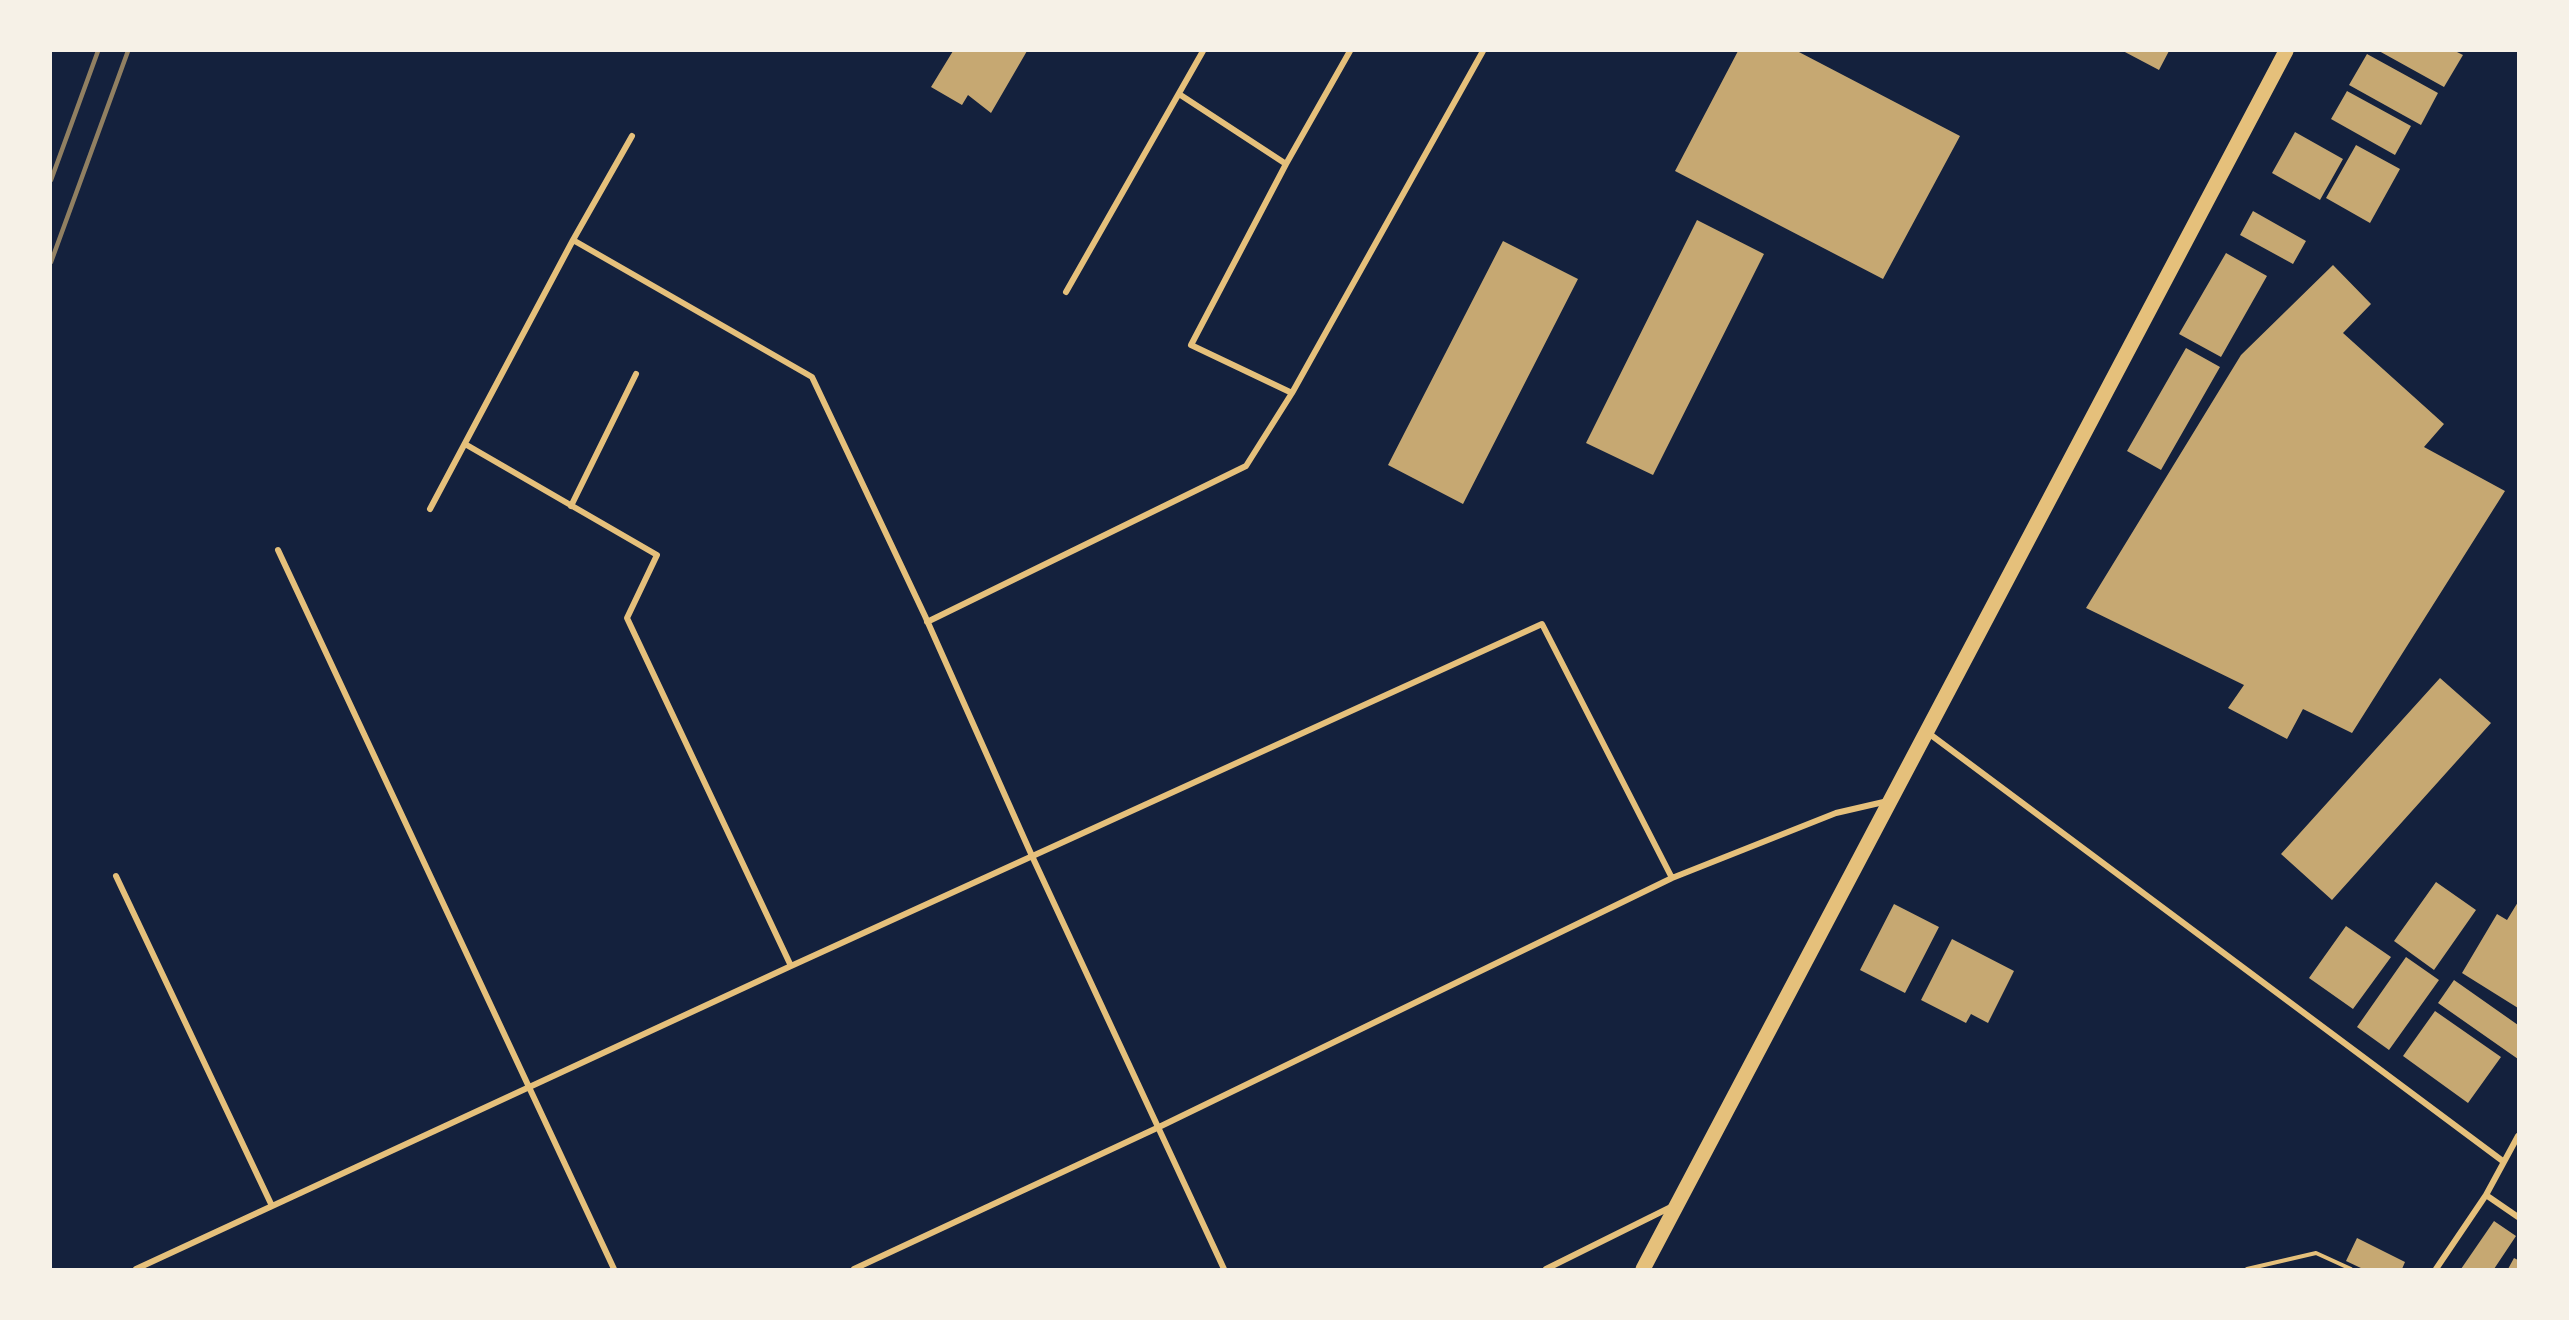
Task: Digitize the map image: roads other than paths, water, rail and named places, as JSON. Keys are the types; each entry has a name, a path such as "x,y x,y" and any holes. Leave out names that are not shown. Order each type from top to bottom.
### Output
{"main road":[{"path":"1643,1269 2286,51"}],"street":[{"path":"1066,292 1203,51"},
{"path":"1292,393 1191,345 1286,164 1350,51"},
{"path":"927,622 1246,466 1292,393 1483,51"},
{"path":"1179,94 1286,164"},
{"path":"430,509 573,240 632,136"},
{"path":"573,240 812,377 1224,1269"},
{"path":"572,506 636,374"},
{"path":"465,444 657,555 627,618 791,966"},
{"path":"278,550 614,1269"},
{"path":"136,1269 791,966 1542,624 1672,878"},
{"path":"1927,732 2504,1162"},
{"path":"854,1269 1157,1128 1672,878 1836,813 1889,801"},
{"path":"116,876 272,1206"},
{"path":"2436,1269 2486,1195 2518,1136"},
{"path":"2486,1195 2518,1217"},
{"path":"1545,1269 1677,1204"}],"railway":[{"path":"51,180 98,51"},
{"path":"51,262 128,51"}]}
